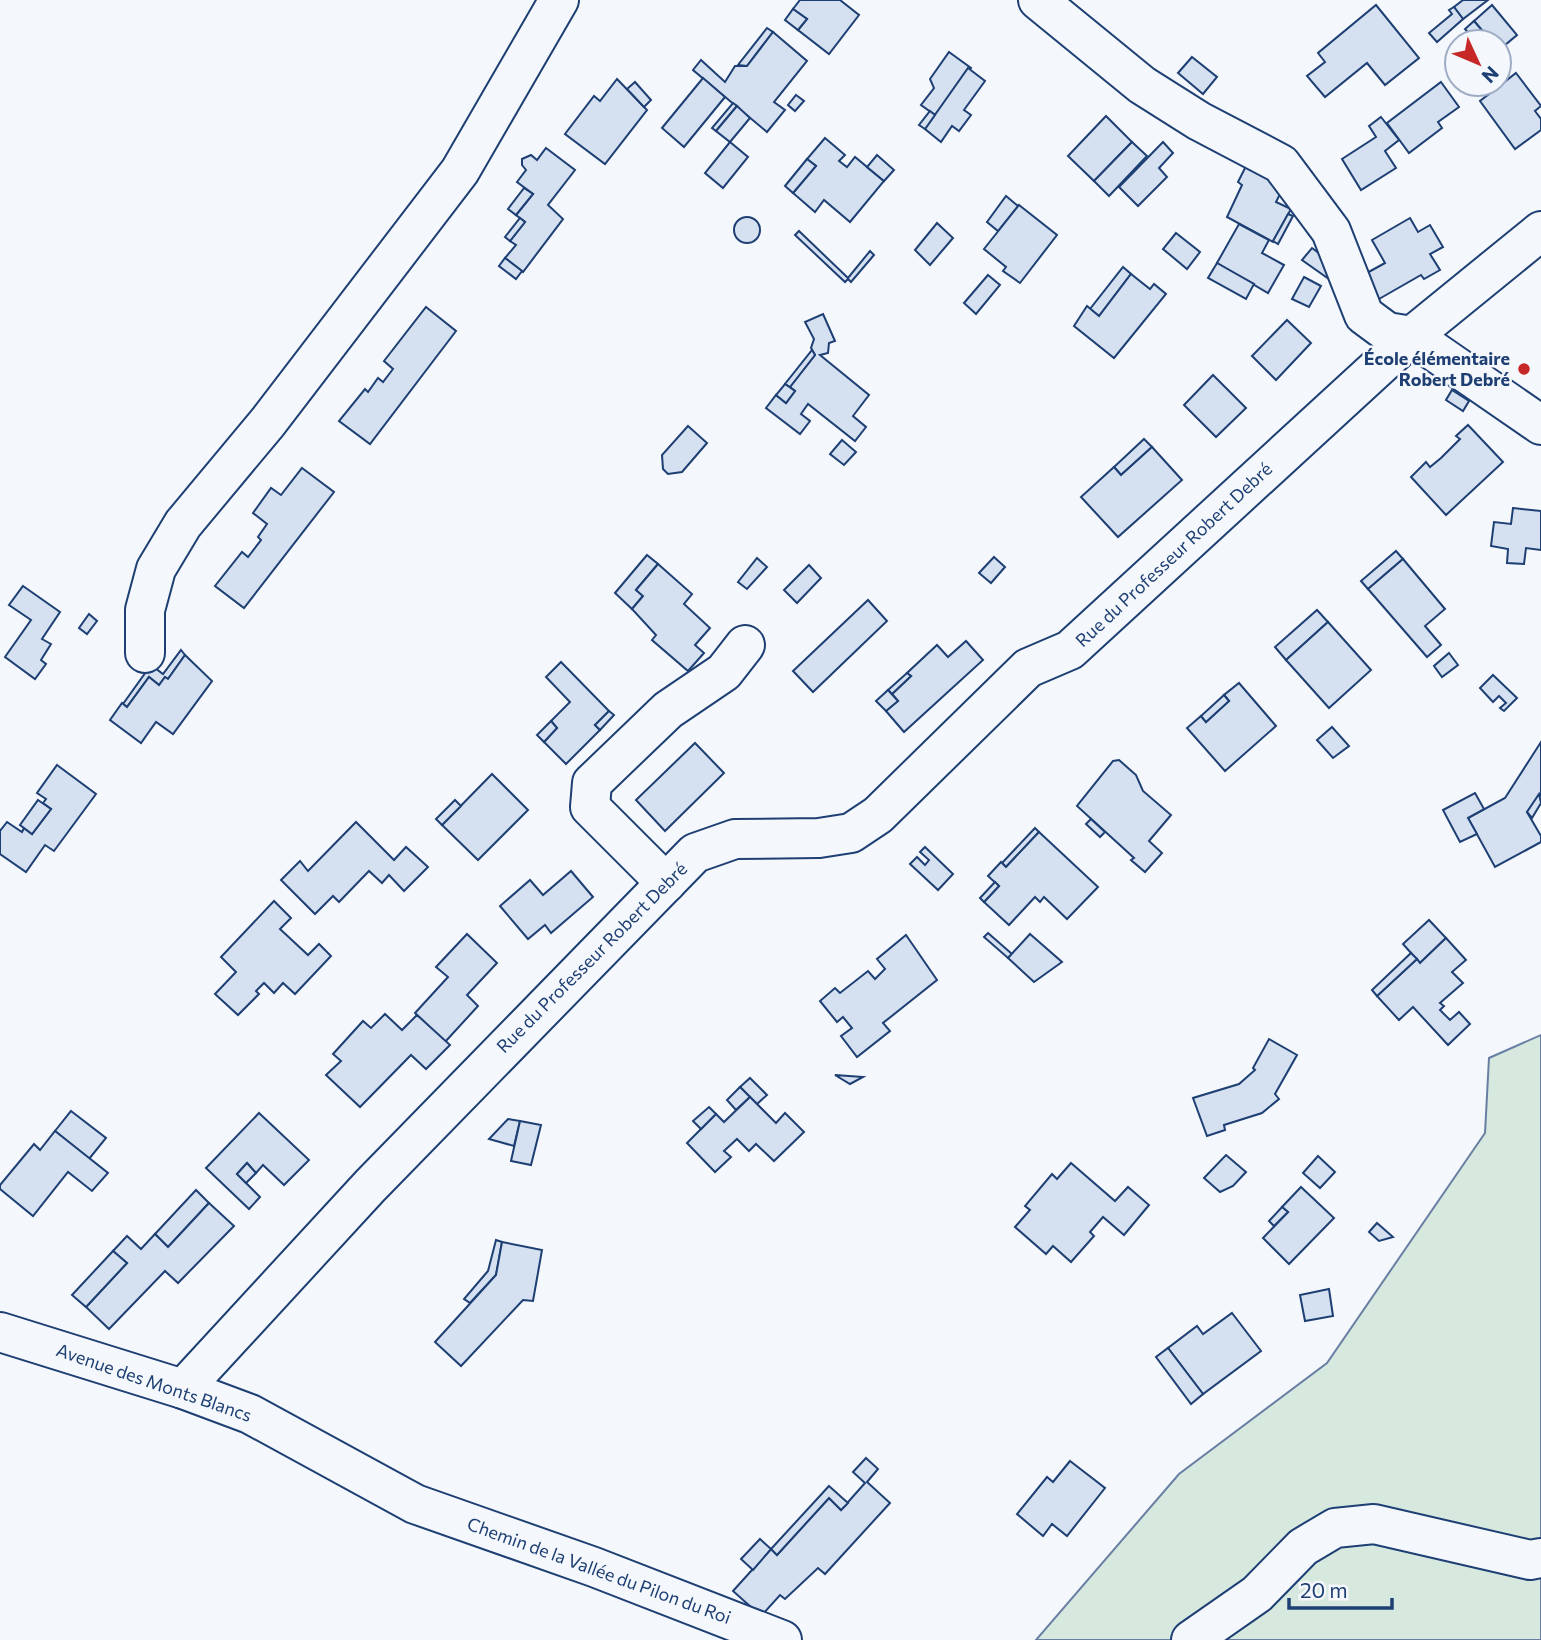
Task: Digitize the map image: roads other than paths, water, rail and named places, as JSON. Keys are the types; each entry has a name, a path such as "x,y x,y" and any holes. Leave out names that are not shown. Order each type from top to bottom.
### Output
{"street":[{"path":"145,653 145,610 156,569 183,524 268,422 460,171 559,0"},
{"path":"1038,0 1142,85 1199,121 1281,164 1331,231 1364,315 1387,332 1412,336 1541,425"},
{"name":"Rue du Professeur Robert Debré","path":"184,1389 370,1185 695,853 735,839 819,838 851,834 878,815 1028,668 1070,650 1412,336 1541,231"},
{"path":"666,883 590,807 592,783 668,710 724,672 745,645"},
{"name":"Avenue des Monts Blancs","path":"0,1332 184,1389 250,1414 415,1504"},
{"name":"Chemin de la Vallée du Pilon du Roi","path":"415,1504 594,1567 782,1640"},
{"path":"1191,1640 1257,1594 1303,1547 1335,1528 1374,1524 1530,1560 1541,1558"}],"place":[{"name":"École élémentaire Robert Debré","path":"1524,369"}]}
